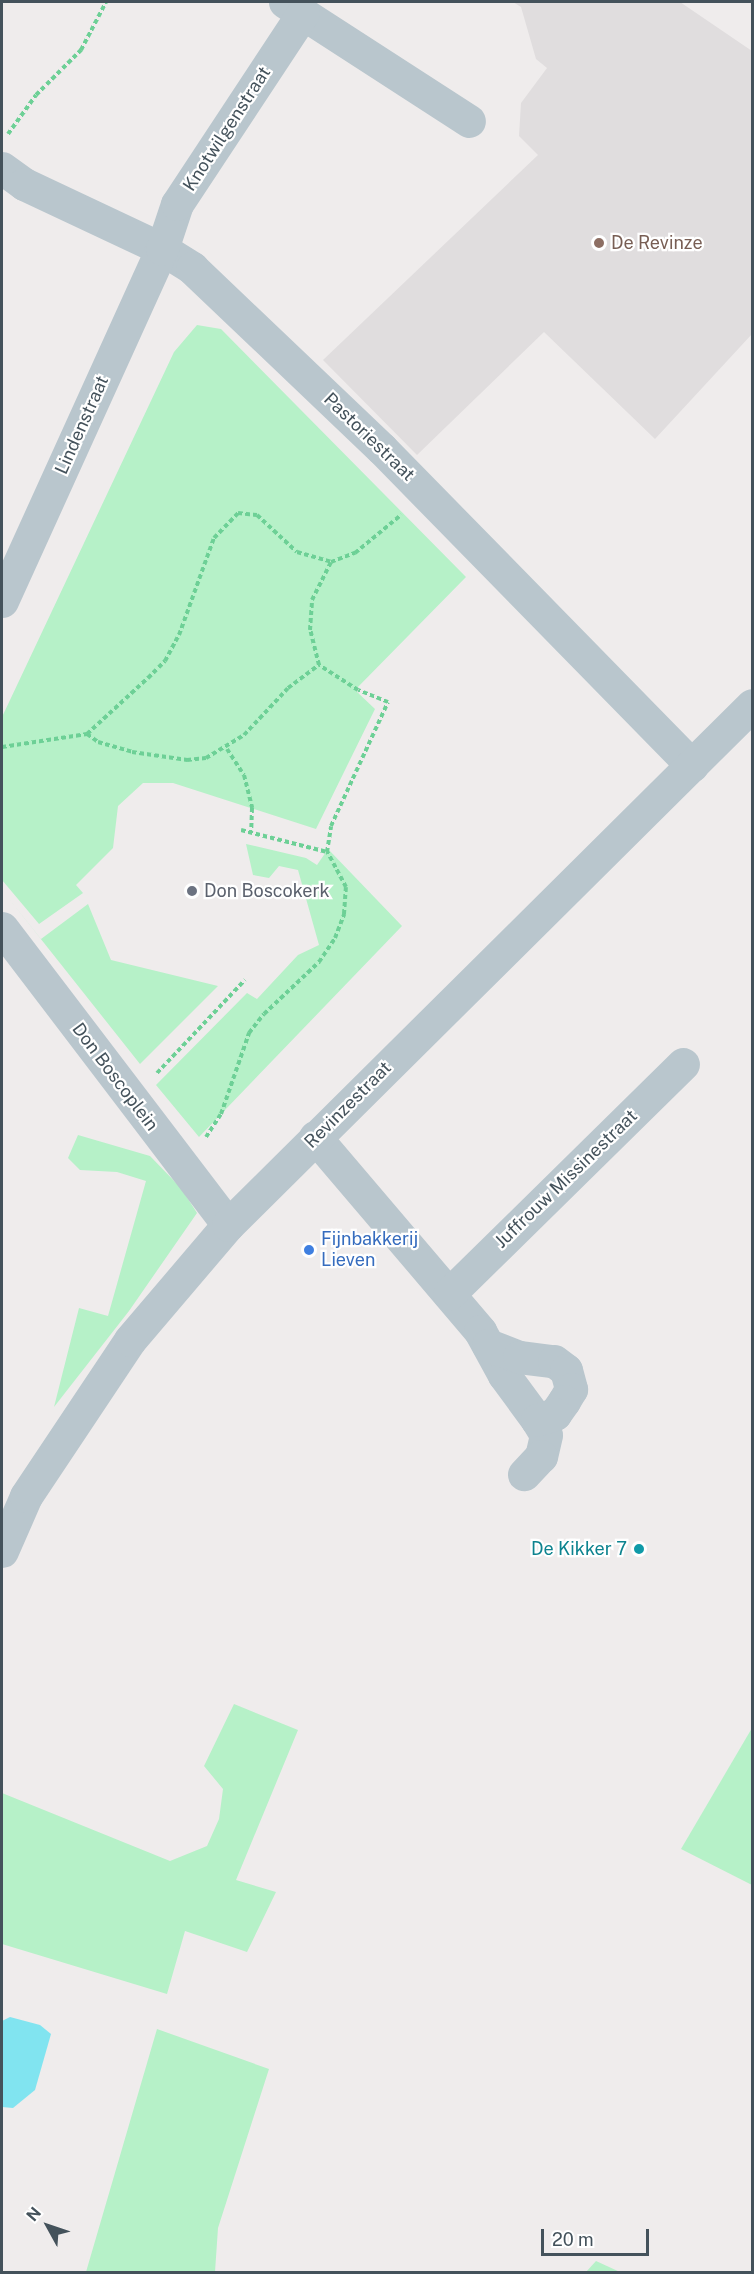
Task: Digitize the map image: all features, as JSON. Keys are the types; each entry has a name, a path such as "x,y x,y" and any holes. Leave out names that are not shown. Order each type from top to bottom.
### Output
{"street":[{"name":"Knotwilgenstraat","path":"162,249 177,204 294,7 469,121"},
{"name":"Pastoriestraat","path":"2,168 24,184 162,249 192,268 425,492 692,766"},
{"name":"Lindenstraat","path":"2,601 162,249"},
{"name":"Revinzestraat","path":"2,1551 26,1496 89,1398 130,1340 228,1225 753,705"},
{"name":"Don Boscoplein","path":"2,928 228,1225"},
{"name":"Juffrouw Missinestraat","path":"449,1293 683,1065"},
{"path":"315,1137 449,1293 488,1345 537,1420 546,1435 541,1456 524,1474"},
{"path":"488,1345 519,1357 554,1361 566,1370 571,1389 555,1414 537,1420"}],"path":[{"path":"2,145 36,95 81,51 106,2"},
{"path":"2,747 87,734 165,661 179,635 214,538 238,513 257,515 297,552 331,562 355,553 425,492"},
{"path":"181,1164 221,1114 249,1033 264,1014 319,962 335,938 344,914 346,887 327,852 331,826 388,702 358,690 319,665 310,630 312,600 331,562"},
{"path":"87,734 98,742 132,752 188,760 226,749 288,688 319,665"},
{"path":"226,749 244,775 252,808 251,832"},
{"path":"241,830 327,852"},
{"path":"132,1099 245,980"}],"shaded area":[{"name":"De Revinze","path":"513,2 680,2 752,51 752,334 655,439 544,332 417,455 323,360 538,155 519,136 521,103 547,68 536,59 521,7"}],"green space":[{"path":"197,325 221,329 466,577 355,690 375,709 316,829 173,783 143,783 118,806 113,848 76,885 83,893 39,924 2,880 2,717 174,352"},
{"path":"246,844 306,858 317,865 328,849 402,926 199,1137 156,1085 247,993 257,999 298,955 319,945 298,870 279,866 269,878 253,875"},
{"path":"2,890 41,939 88,904 111,960 218,986 140,1064"},
{"path":"78,1135 150,1156 181,1188 197,1213 129,1311 54,1407 79,1308 108,1316 146,1181 117,1172 80,1170 68,1158"},
{"path":"234,1704 298,1730 236,1880 276,1892 247,1952 185,1931 167,1994 2,1944 2,1793 170,1861 207,1846 219,1819 223,1789 204,1766"},
{"path":"752,1728 752,1885 681,1849"},
{"path":"157,2029 269,2069 218,2228 215,2272 86,2272"},
{"path":"596,2261 620,2272 586,2272"}],"water":[{"path":"10,2017 40,2025 51,2034 35,2090 13,2108 2,2107 2,2021"}],"place":[{"name":"De Revinze","path":"599,243"},
{"name":"Don Boscokerk","path":"192,891"},
{"name":"Fijnbakkerij Lieven","path":"309,1250"},
{"name":"De Kikker 7","path":"639,1549"}]}
